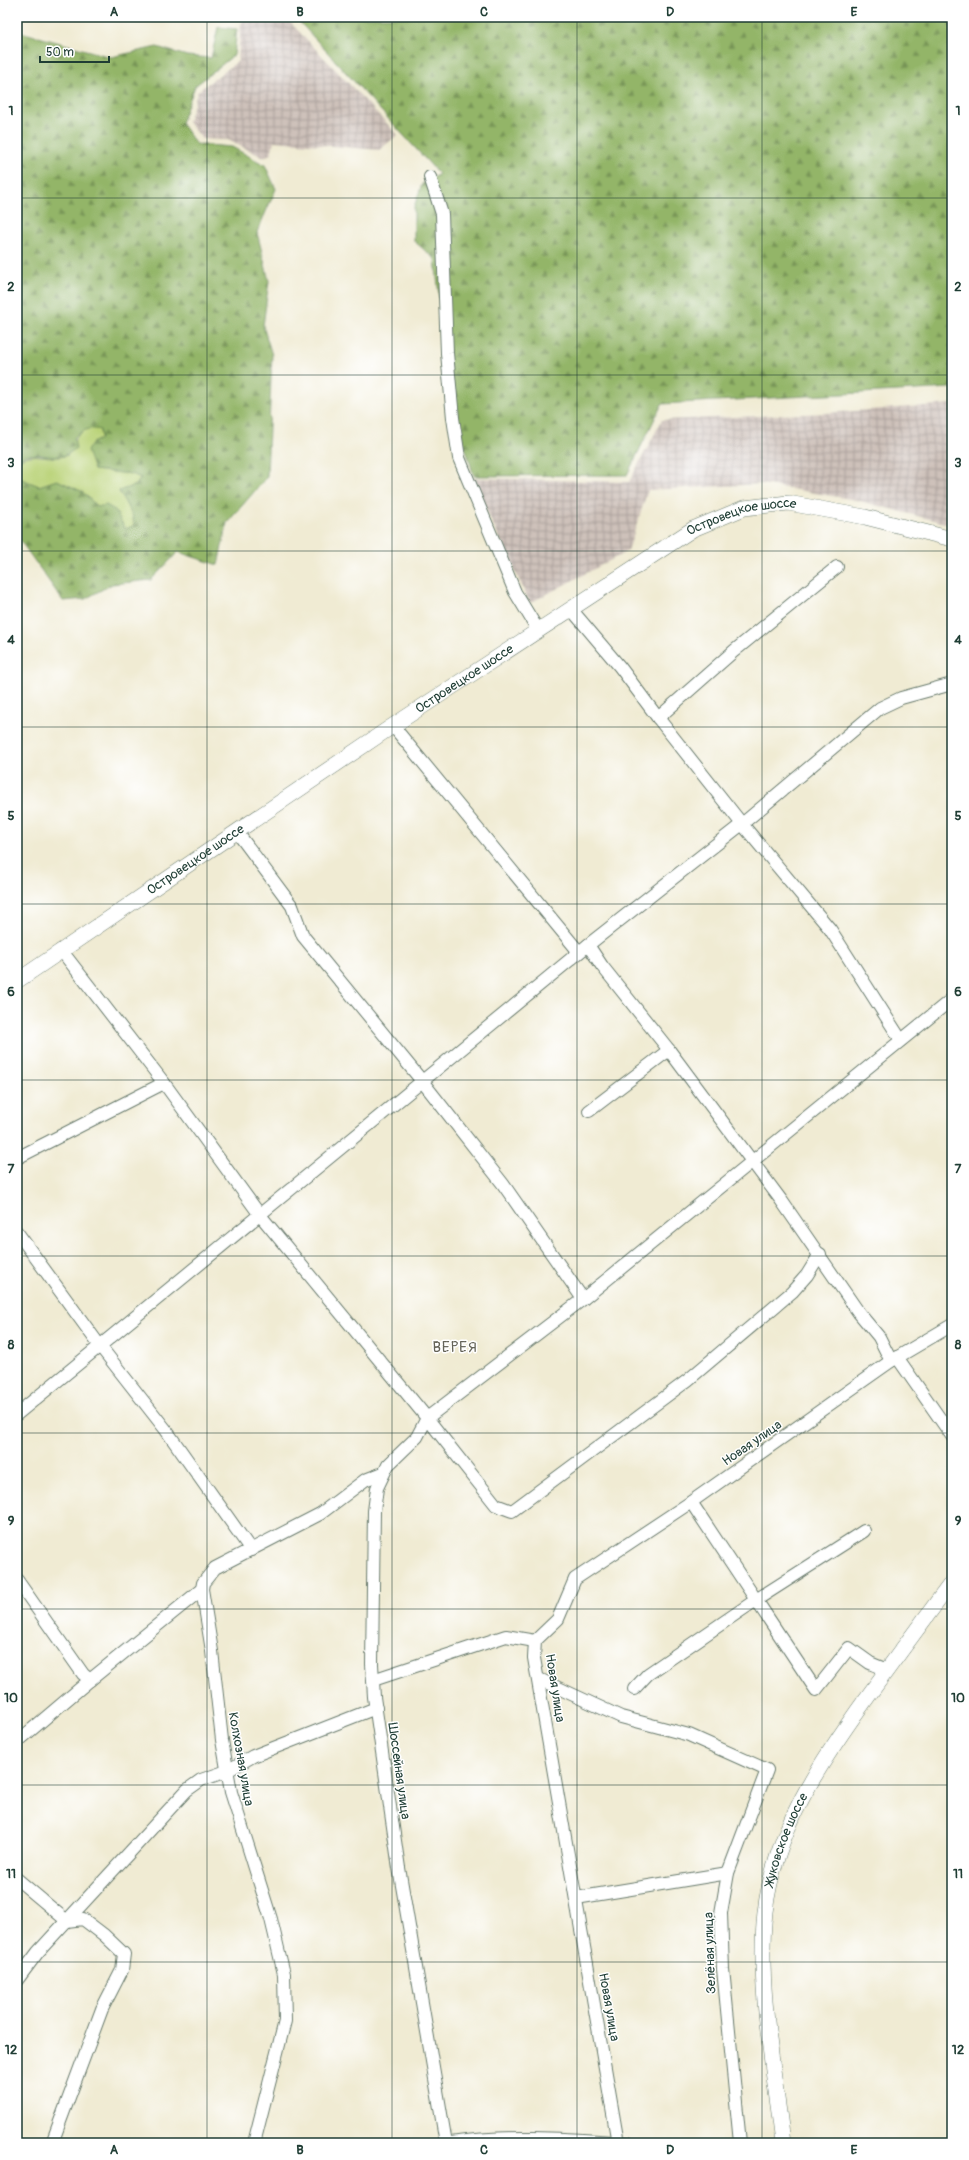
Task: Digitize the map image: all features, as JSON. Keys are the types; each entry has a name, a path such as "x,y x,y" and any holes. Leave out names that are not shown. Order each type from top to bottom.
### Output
{"main road":[{"name":"Островецкое шоссе","path":"17,981 393,726 693,529 721,516 751,507 788,503 952,539"},
{"name":"Жуковское шоссе","path":"783,2143 765,1980 764,1932 770,1883 780,1846 800,1800 835,1742 952,1582"}],"street":[{"path":"430,177 442,214 447,353 453,418 459,458 515,592 538,630"},
{"path":"658,718 734,651 837,567"},
{"path":"571,608 742,824 830,929 901,1040"},
{"path":"17,1414 584,949 742,824 880,708 901,698 952,684"},
{"path":"393,726 584,949 602,966 669,1050 820,1254 859,1313 879,1337 952,1436"},
{"path":"237,832 292,906 303,936 504,1184 583,1299"},
{"path":"61,950 164,1083 260,1214 427,1418 496,1505 512,1511 688,1380 792,1292 807,1275 820,1254"},
{"path":"427,1418 583,1299 952,998"},
{"path":"589,1111 669,1050"},
{"path":"17,1158 164,1083"},
{"path":"17,1232 100,1346 166,1430 251,1550"},
{"name":"Новая улица","path":"621,2143 576,1898 539,1679 534,1658 535,1641 558,1619 575,1578 691,1502 894,1359 952,1325"},
{"name":"Шоссейная улица","path":"427,1418 417,1437 383,1473 377,1488 374,1511 373,1680 399,1868 446,2143"},
{"path":"17,1742 90,1680 202,1589 203,1583 215,1568 320,1514 365,1480 383,1473"},
{"path":"691,1502 816,1690 849,1648 870,1664 887,1670"},
{"path":"634,1689 648,1674 756,1600 864,1531"},
{"path":"17,1580 83,1674 90,1680"},
{"name":"Колхозная улица","path":"202,1589 212,1651 227,1771 236,1813 269,1912 280,1954 286,1992 285,2021 254,2143"},
{"path":"373,1680 506,1636 535,1641"},
{"name":"Зелёная улица","path":"539,1679 621,1717 689,1735 767,1770 728,1873 721,1913 723,1969 740,2143"},
{"path":"17,1980 38,1952 187,1790 201,1780 227,1771 253,1756 376,1708"},
{"path":"576,1898 728,1873"},
{"path":"17,1879 67,1921 83,1919 104,1935 124,1954 122,1970 102,2009 52,2143"},
{"path":"451,2143 473,2140 553,2137 621,2143"}],"shaded area":[{"path":"248,17 285,17 398,135 379,150 274,141 271,154 263,157 228,140 202,139 188,122 198,91 238,61 241,23"},
{"path":"952,404 952,525 856,500 762,484 648,490 628,551 530,603 471,478 629,482 662,420 826,413"}],"green space":[{"path":"295,17 952,17 952,388 662,404 627,475 474,476 458,424 441,314 435,259 414,241 414,207 422,184 439,174"},
{"path":"218,27 237,29 234,55 195,86 181,123 196,144 232,147 265,165 276,189 257,232 269,281 263,326 272,355 267,477 227,523 218,565 178,552 151,580 112,584 85,599 63,601 17,536 17,477 39,486 57,480 83,492 97,507 106,505 115,510 125,529 134,526 133,517 119,491 136,485 141,478 132,474 94,470 87,451 92,443 101,439 100,430 96,429 86,430 77,435 74,438 76,448 63,456 52,457 28,455 17,461 17,31 111,57 157,47 187,56 211,58"},
{"path":"91,427 100,430 101,439 94,470 133,474 142,478 136,485 119,491 133,517 134,526 125,529 115,510 97,507 83,492 57,480 39,486 17,478 17,461 30,456 61,457 68,455 76,438 86,429"}],"district":[{"name":"ВЕРЕЯ","path":"455,1347"}]}
